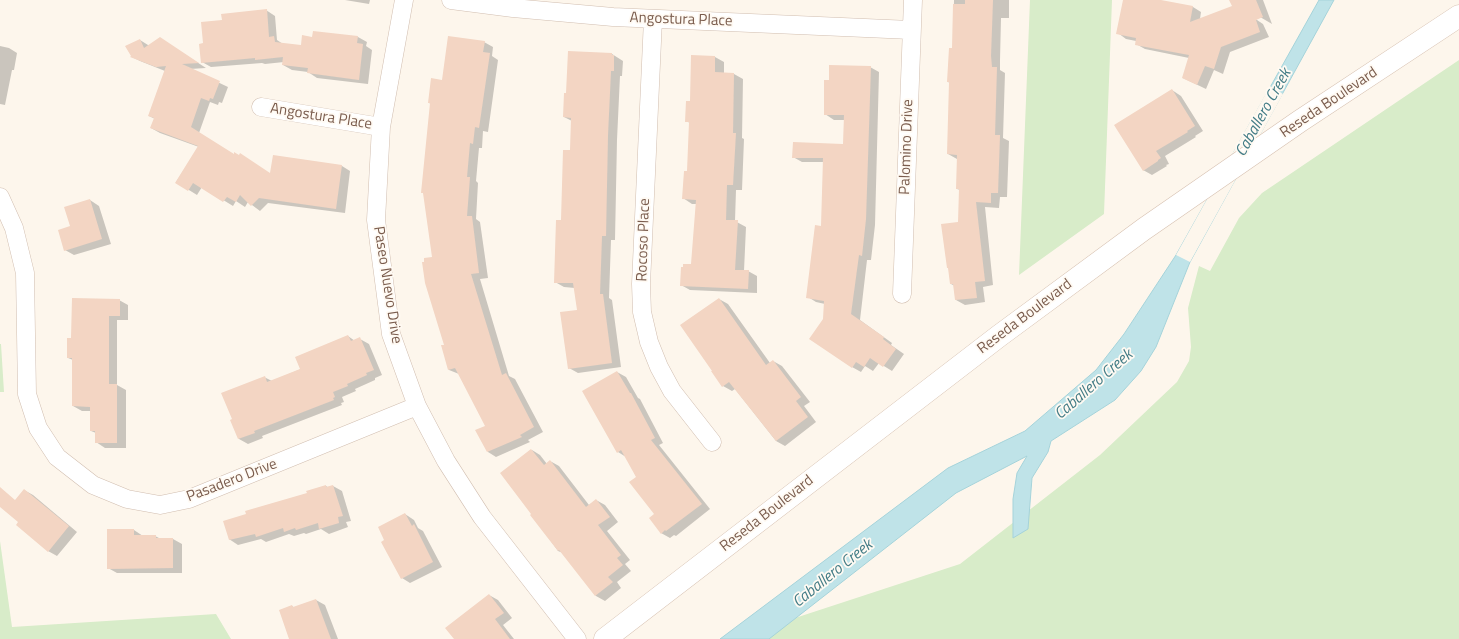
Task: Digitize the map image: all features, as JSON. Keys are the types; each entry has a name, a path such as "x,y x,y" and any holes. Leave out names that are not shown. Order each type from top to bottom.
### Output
{"main road":[{"name":"Reseda Boulevard","path":"605,639 999,336 1144,229 1459,16"}],"street":[{"name":"Paseo Nuevo Drive","path":"404,0 381,127 376,220 391,334 417,406 446,461 482,517 577,639"},
{"name":"Angostura Place","path":"451,0 513,8 613,17 911,30"},
{"name":"Palomino Drive","path":"902,294 913,0"},
{"name":"Rocoso Place","path":"653,19 641,284 642,312 649,342 659,367 672,391 712,442"},
{"name":"Angostura Place","path":"261,107 381,127"},
{"name":"Pasadero Drive","path":"0,197 14,228 25,273 27,394 38,428 57,457 93,485 127,500 160,505 189,500 417,406"}],"green space":[{"path":"1030,0 1112,0 1104,214 1019,275"},
{"path":"1459,60 1459,639 731,639 960,564 1100,455 1177,382 1189,361 1191,347 1188,308 1199,266 1210,271 1239,218 1262,193"},
{"path":"1,344 4,392 0,392"},
{"path":"0,541 12,627 216,614 231,639 0,639"}],"water":[{"name":"Caballero Creek","path":"1319,0 1334,0 1190,262 1156,347 1141,371 1115,400 1051,441 1048,452 1032,478 1028,529 1013,538 1013,499 1017,473 1027,456 956,493 769,639 720,639 948,468 1025,431 1096,370 1124,334 1176,255"}],"pier":[{"path":"1270,86 1283,94 1190,262 1176,255"}],"building":[{"path":"965,0 993,0 991,56 992,67 997,67 995,135 1000,135 998,193 991,193 991,203 976,202 985,281 975,282 977,298 955,300 953,284 950,284 947,268 941,224 958,222 959,189 956,189 957,155 947,154 949,82 947,82 949,48 952,48 953,4 965,4"},
{"path":"1123,0 1161,0 1193,6 1190,22 1232,6 1229,0 1256,0 1263,17 1256,20 1260,32 1221,47 1214,69 1205,66 1197,85 1182,78 1189,55 1135,45 1136,38 1116,34"},
{"path":"267,9 269,37 274,36 275,42 301,45 302,35 312,37 313,31 358,36 357,43 363,44 359,80 307,73 308,68 282,65 283,57 201,63 199,44 203,43 201,22 222,20 221,14"},
{"path":"448,36 485,41 483,52 490,53 479,128 475,127 473,144 470,143 467,177 470,177 467,216 472,216 479,273 471,274 502,375 506,373 534,427 520,435 522,437 487,452 475,430 485,426 455,368 448,370 441,345 444,345 425,283 422,262 424,262 424,258 432,257 423,193 421,193 430,103 428,103 431,78 442,80"},
{"path":"160,37 199,63 182,64 220,81 213,99 210,98 209,101 201,98 191,127 234,154 234,152 239,155 240,153 270,173 273,155 342,165 336,209 259,198 251,206 240,195 236,202 227,197 223,202 193,183 188,191 175,183 198,146 150,128 154,118 148,116 166,66 156,67 130,57 131,56 125,46 140,39 144,48"},
{"path":"568,51 612,53 612,55 614,55 614,71 611,71 606,236 602,236 600,294 603,294 612,363 568,369 560,312 577,310 573,283 554,283 556,220 561,220 563,150 570,150 571,118 563,117"},
{"path":"691,55 715,56 715,72 734,73 733,133 736,133 733,185 727,185 726,220 738,220 735,270 749,270 748,289 680,286 681,267 683,267 683,264 691,264 696,200 682,199 684,171 687,171 689,122 685,122 686,101 690,101"},
{"path":"829,65 871,66 866,219 862,256 859,255 851,314 884,337 883,339 896,349 883,367 870,358 864,367 856,362 852,368 809,339 823,319 824,301 806,298 815,225 821,226 823,158 792,158 793,142 843,144 844,115 824,115 824,80 829,80"},
{"path":"1172,89 1195,126 1187,131 1188,132 1156,151 1161,158 1143,171 1114,125"},
{"path":"90,199 102,239 64,251 58,230 70,226 64,207"},
{"path":"72,298 120,299 120,316 109,316 109,384 117,384 117,443 95,443 95,431 90,431 90,407 72,406 72,358 67,358 67,338 71,338"},
{"path":"719,298 766,365 773,360 801,397 796,401 808,417 776,441 729,382 722,387 680,325"},
{"path":"348,335 351,341 360,337 374,370 366,373 367,375 347,384 348,386 333,392 335,397 333,398 334,400 254,431 255,433 238,439 230,420 232,419 221,393 265,376 267,382 300,369 295,357"},
{"path":"617,371 631,393 655,438 651,440 702,504 661,534 649,518 654,514 629,482 636,477 621,450 617,453 582,391"},
{"path":"531,449 544,465 550,460 586,507 596,499 610,517 598,525 621,555 617,558 623,565 608,577 613,582 595,596 530,515 531,514 500,473"},
{"path":"326,485 326,487 333,485 343,516 338,517 339,523 319,529 318,523 284,532 283,528 256,537 255,534 229,540 223,521 246,514 245,511 307,493 306,491"},
{"path":"0,487 15,500 24,489 69,526 48,552 16,525 18,522 0,507"},
{"path":"405,513 412,526 414,524 433,562 401,579 381,542 384,540 378,527"},
{"path":"107,529 134,529 134,535 156,535 156,538 173,538 173,568 107,569"},
{"path":"489,594 504,613 495,619 510,639 454,639 445,628"},
{"path":"316,599 331,639 289,639 279,610"}]}
